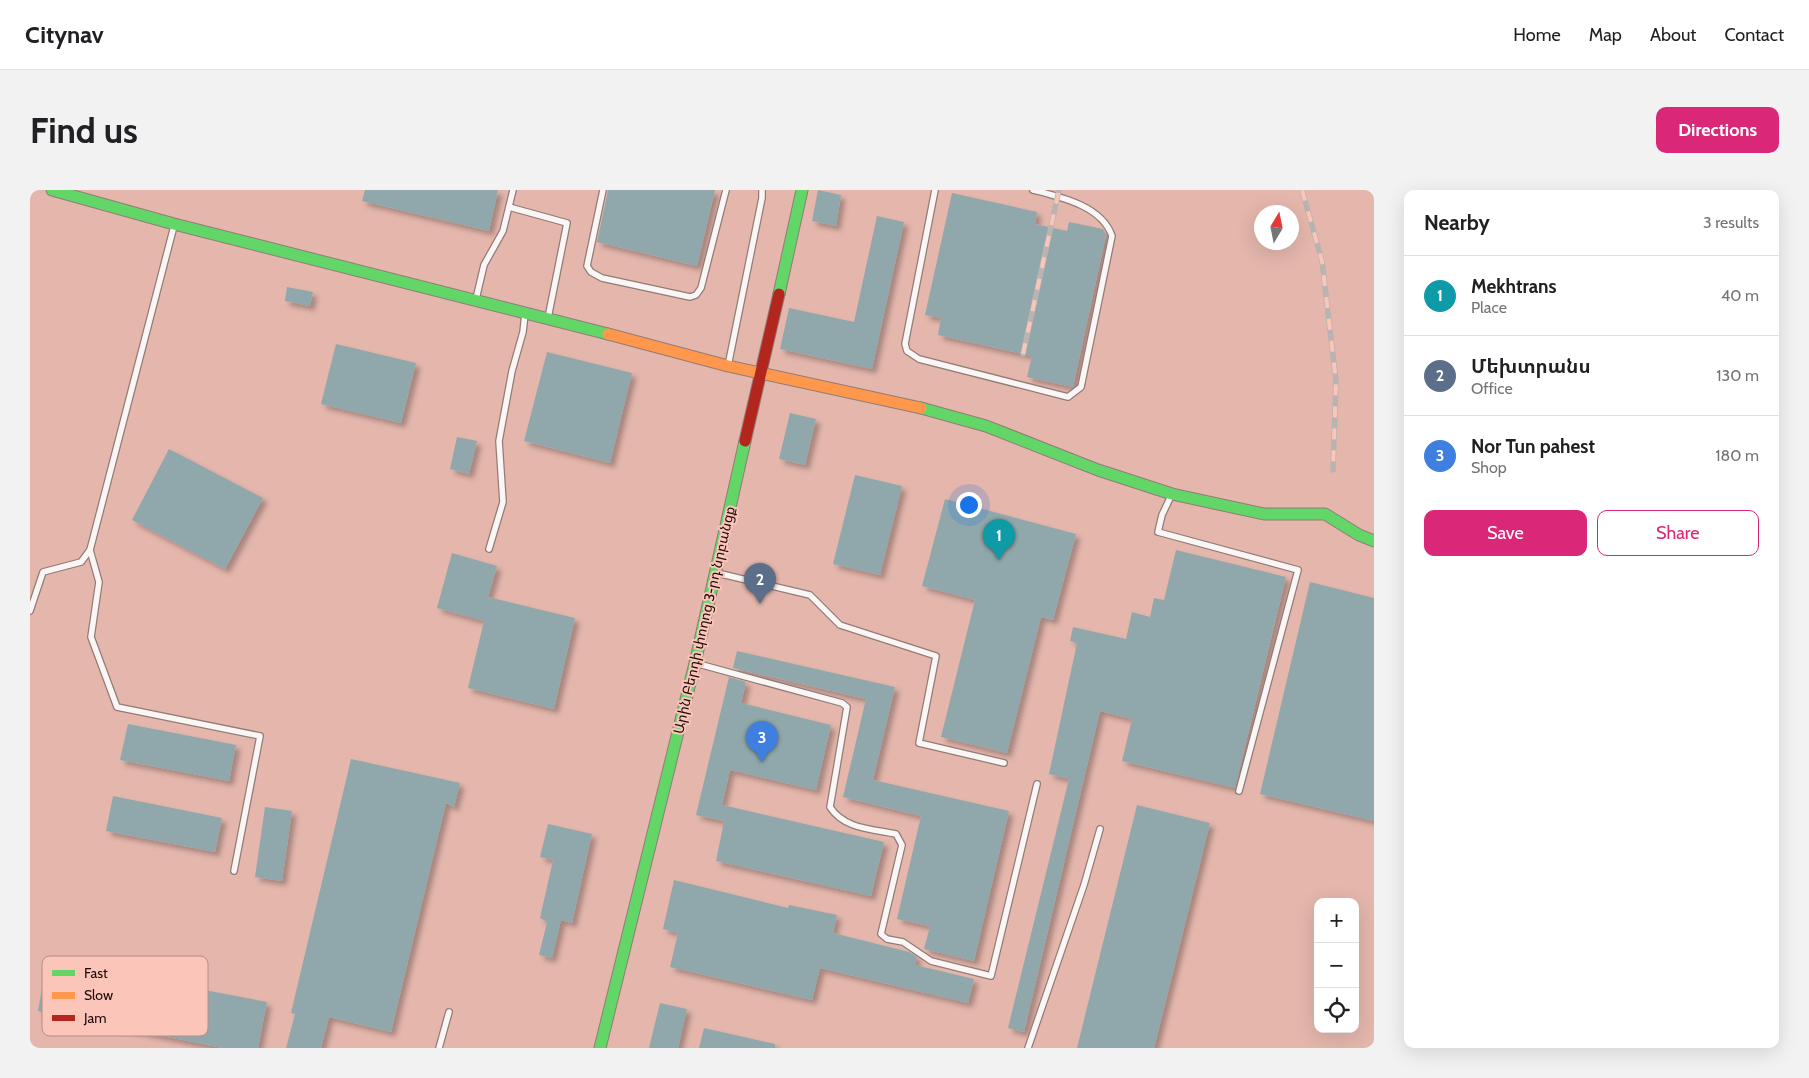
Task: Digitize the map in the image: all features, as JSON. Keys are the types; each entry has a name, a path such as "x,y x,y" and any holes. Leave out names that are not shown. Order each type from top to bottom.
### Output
{"street":[{"path":"52,190 174,224 476,299 728,366 898,402 986,426 1098,470 1172,494 1264,514 1325,514 1358,535 1374,541"},
{"name":"Արին Բերդի փողոց 3-րդ նրբանցք","path":"600,1048 696,663 759,373 802,190"}],"lane":[{"path":"476,299 484,265 503,230 513,190"},
{"path":"604,190 588,266 591,272 602,278 690,297 696,296 701,288 726,190"},
{"path":"728,366 762,198 762,190"},
{"path":"935,190 905,344 907,351 918,358 1068,397 1082,387 1112,236 1108,225 1083,206 1058,196 1033,190"},
{"path":"509,207 566,222 548,318"},
{"path":"30,611 44,572 81,562 90,550 174,224"},
{"path":"489,548 503,502 499,441 512,371 523,332 525,312"},
{"path":"1172,494 1162,515 1158,532 1298,570 1239,791"},
{"path":"90,550 99,582 91,637 117,707 260,736 234,871"},
{"path":"715,573 810,594 840,625 936,656 919,743 1004,763"},
{"path":"696,663 842,703 847,707 830,807 836,816 848,824 896,834 902,845 881,934 887,940 902,942 931,961 990,976 1037,784"},
{"path":"1028,1048 1084,886 1100,829"},
{"path":"439,1048 450,1012"}],"shaded area":[{"path":"30,190 1374,190 1374,1048 30,1048"}],"building":[{"path":"365,190 498,190 489,231 362,201"},
{"path":"608,190 715,190 697,266 597,242"},
{"path":"818,190 841,195 836,226 812,221"},
{"path":"952,193 1037,212 1035,224 1067,231 1069,222 1103,229 1106,235 1073,387 1027,377 1032,356 938,335 941,318 925,315"},
{"path":"877,216 904,222 872,369 780,349 789,308 854,322"},
{"path":"287,287 313,292 310,306 285,301"},
{"path":"336,344 416,363 401,423 321,404"},
{"path":"547,352 632,373 610,463 524,441"},
{"path":"790,413 816,419 805,465 779,459"},
{"path":"457,437 477,441 469,474 450,469"},
{"path":"169,449 263,498 225,569 132,520"},
{"path":"855,475 902,486 880,575 833,564"},
{"path":"945,499 1076,534 1053,620 1041,617 1007,753 941,737 975,600 922,586"},
{"path":"1176,550 1286,577 1235,788 1122,761 1132,719 1100,711 1024,1032 1008,1028 1069,779 1049,774 1077,643 1070,641 1073,627 1126,639 1132,612 1150,617 1154,598 1164,600"},
{"path":"452,553 497,566 488,597 575,618 554,709 468,688 484,621 437,608"},
{"path":"1310,582 1374,598 1374,821 1260,794"},
{"path":"737,651 895,687 873,780 1009,811 974,961 924,949 930,926 897,919 921,816 843,797 866,699 733,668"},
{"path":"729,677 746,682 741,703 831,725 816,790 730,770 722,805 884,842 871,896 716,861 724,821 696,815"},
{"path":"128,724 236,745 229,781 120,760"},
{"path":"351,759 460,783 454,807 446,803 391,1032 329,1017 321,1048 286,1048 295,1014 291,1013"},
{"path":"113,796 222,818 215,852 106,831"},
{"path":"1137,805 1210,823 1154,1048 1077,1048"},
{"path":"265,807 292,811 282,881 255,877"},
{"path":"548,824 592,834 572,923 561,920 552,958 539,955 547,922 540,918 553,860 540,857"},
{"path":"674,880 788,908 789,905 837,915 833,933 909,952 917,957 915,965 974,979 968,1003 820,968 812,1000 670,967 678,933 663,929"},
{"path":"42,988 42,1012 38,1011"},
{"path":"208,991 267,1002 258,1048 223,1048 163,1036 208,1036"},
{"path":"660,1003 687,1009 678,1048 649,1048"},
{"path":"704,1028 775,1044 775,1048 699,1048"}],"railway":[{"path":"1023,354 1059,190"},
{"path":"1302,190 1322,261 1336,381 1333,470"}],"traffic: fast":[{"path":"52,190 174,224 608,334"},
{"path":"779,294 802,190"},
{"path":"921,408 986,426 1098,470 1172,494 1264,514 1325,514 1359,535 1374,541"},
{"path":"600,1048 695,663 745,441"}],"traffic: slow":[{"path":"608,334 728,366 921,408"}],"traffic: jam":[{"path":"745,441 779,294"}],"place":[{"name":"Mekhtrans","path":"999,560"},
{"name":"Մեխտրանս","path":"760,604"},
{"name":"Nor Tun pahest","path":"762,762"}]}
